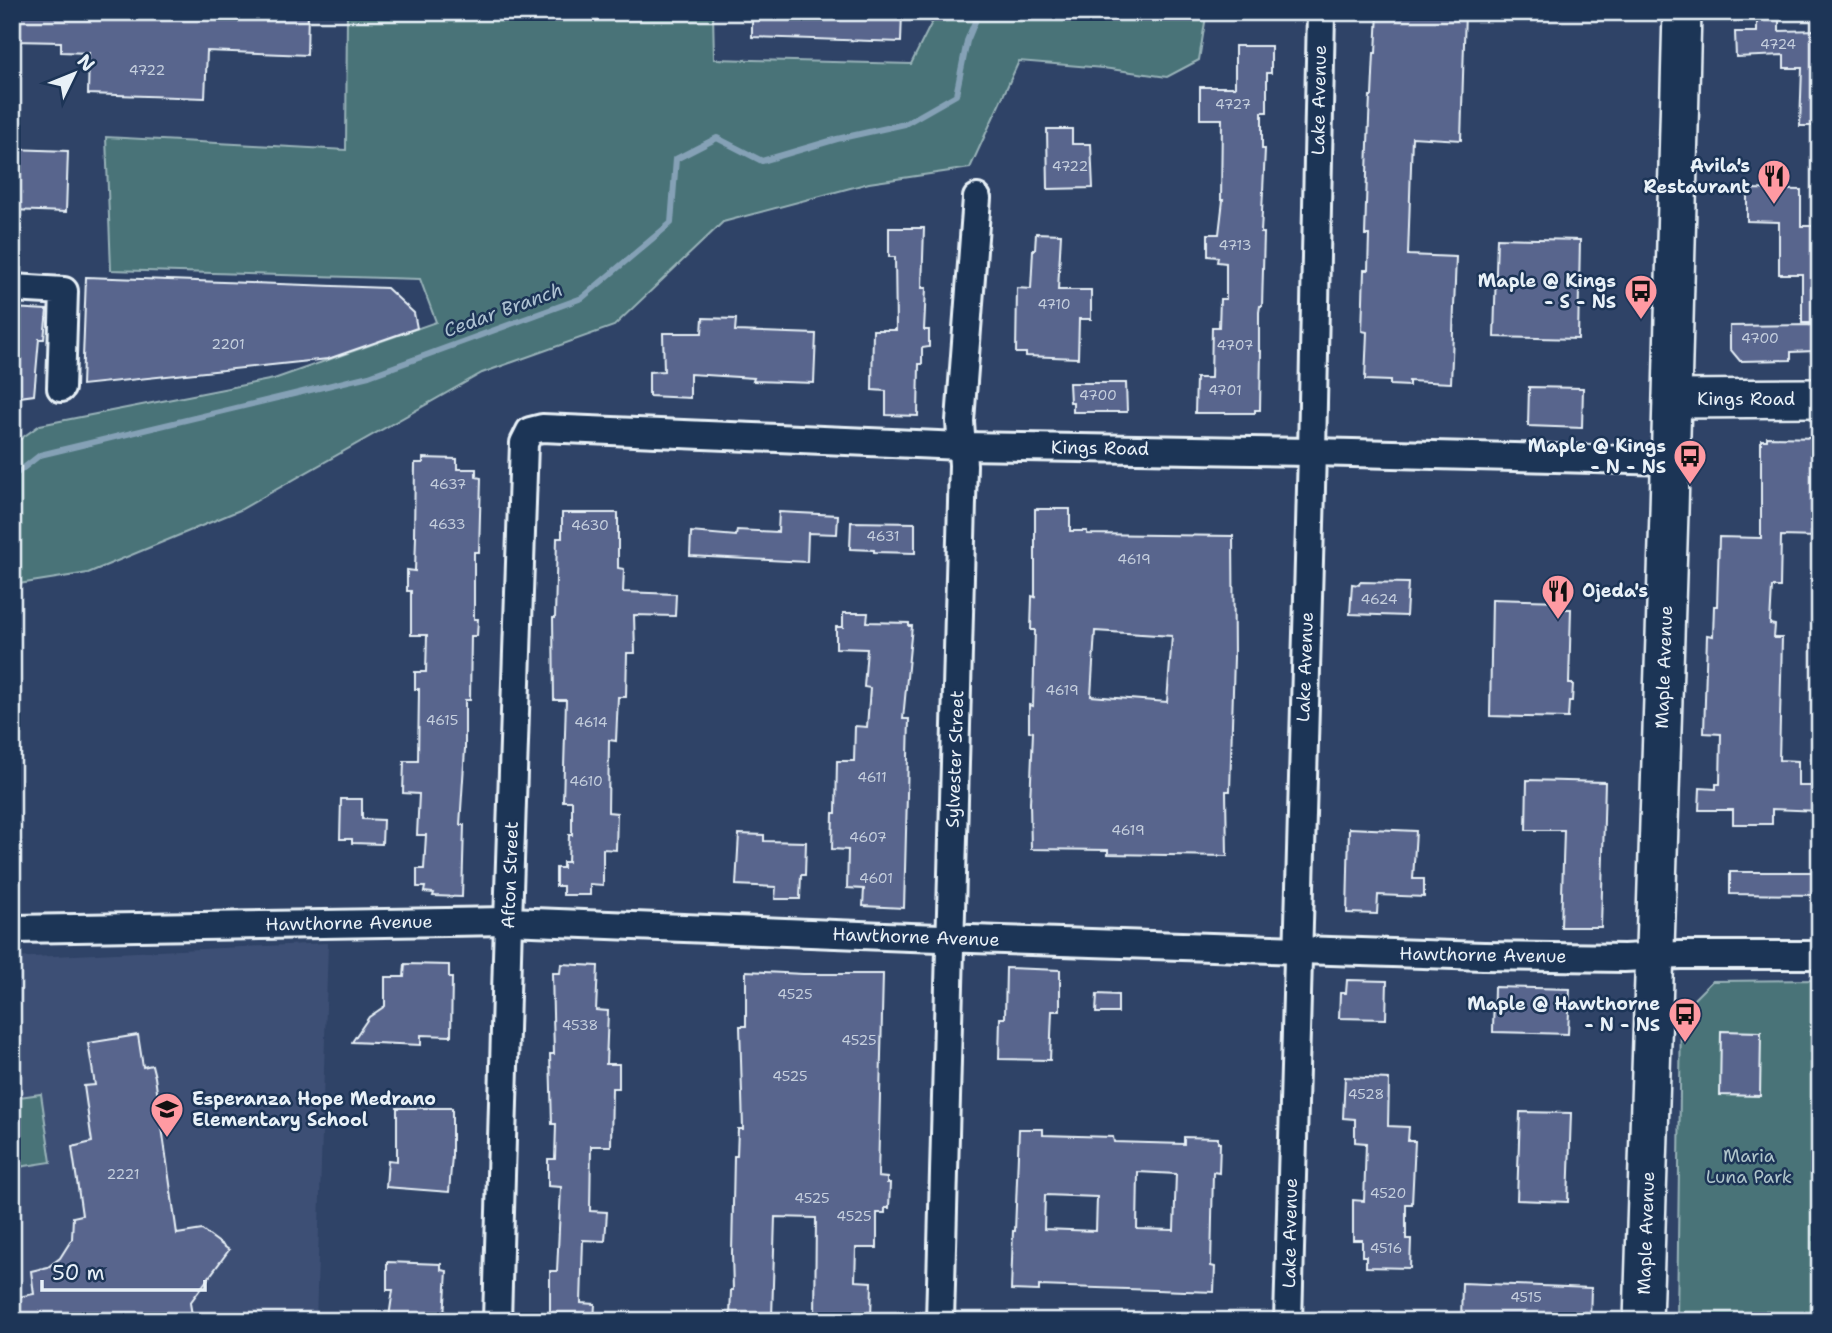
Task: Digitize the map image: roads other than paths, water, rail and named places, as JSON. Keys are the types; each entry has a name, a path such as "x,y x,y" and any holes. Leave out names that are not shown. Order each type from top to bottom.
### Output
{"main road":[{"name":"Maple Avenue","path":"1643,1321 1671,461 1682,12"},
{"name":"Kings Road","path":"1672,399 1820,398"}],"street":[{"name":"Lake Avenue","path":"1288,1321 1321,12"},
{"name":"Sylvester Street","path":"940,1321 963,465 960,421 976,198"},
{"path":"12,288 64,291 61,388"},
{"name":"Kings Road","path":"530,431 542,428 961,446 1671,461"},
{"name":"Afton Street","path":"497,1321 524,443 530,431"},
{"name":"Hawthorne Avenue","path":"12,929 508,921 1484,956 1625,958 1820,955"}],"waterway":[{"name":"Cedar Branch","path":"12,477 40,455 369,376 582,298 671,223 676,159 717,138 762,161 837,139 905,124 956,95 967,41 979,12"}],"place":[{"name":"Avila's Restaurant","path":"1774,206"},
{"name":"Maple @ Kings - S - NS","path":"1641,321"},
{"name":"Maple @ Kings - N - NS","path":"1690,486"},
{"name":"Ojeda's","path":"1558,621"},
{"name":"Maple @ Hawthorne - N - NS","path":"1685,1044"},
{"name":"Esperanza Hope Medrano Elementary School","path":"167,1139"}],"park label":[{"name":"Maria Luna Park","path":"1749,1166"}]}
